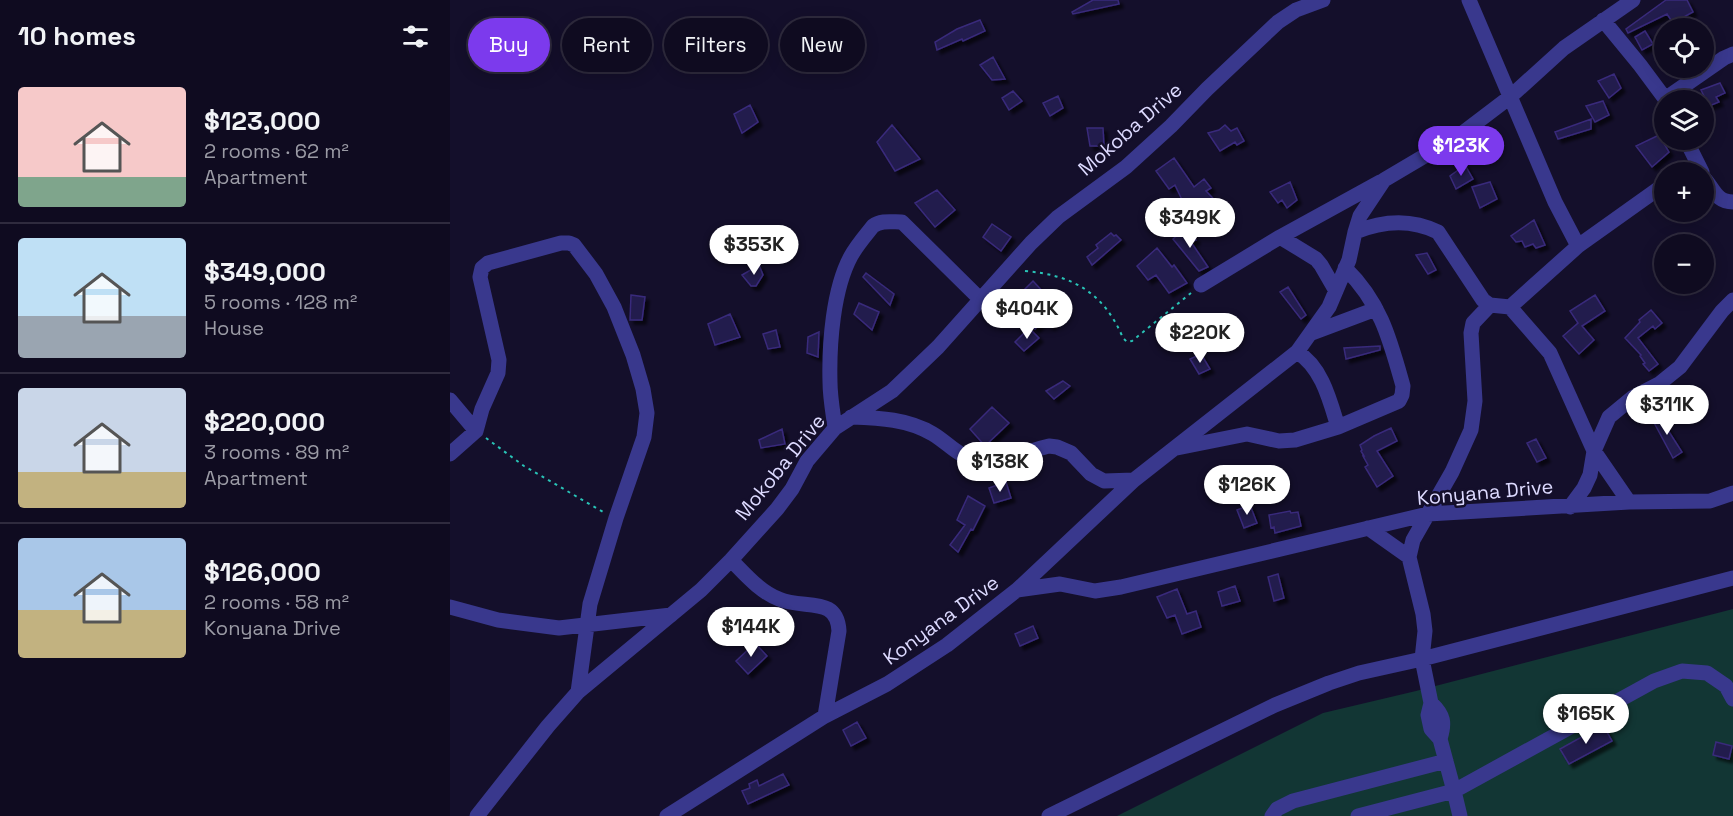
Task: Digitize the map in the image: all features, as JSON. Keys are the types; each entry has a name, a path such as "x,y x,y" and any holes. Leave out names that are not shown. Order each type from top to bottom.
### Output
{"street":[{"name":"Mokoba Drive","path":"477,816 578,692 701,590 731,560 792,489 807,461 835,428 892,391 938,347 1007,269 1058,217 1126,166 1278,22 1296,10 1323,0"},
{"path":"1469,0 1556,202 1578,246"},
{"path":"1201,285 1280,237 1460,135 1510,97 1564,48 1633,0"},
{"path":"1603,20 1659,90"},
{"path":"1680,90 1733,54"},
{"path":"1017,590 1134,480 1297,352 1329,307 1345,268 1354,232 1364,208 1384,180"},
{"path":"1510,307 1578,246 1654,192"},
{"path":"1714,194 1720,200 1733,202"},
{"path":"835,428 830,383 831,347 838,294 851,255 873,226 883,221 902,222 981,300"},
{"path":"1354,232 1372,225 1398,222 1426,226 1438,232 1446,241 1479,296 1490,305 1510,307 1550,353 1594,451 1629,502"},
{"path":"1280,237 1316,259 1336,291"},
{"path":"450,454 476,431 482,409 498,373 499,360 480,277 482,268 488,263 561,243 574,245 596,274 614,307 633,355 647,413 644,437 593,594 578,692"},
{"path":"1174,448 1248,434 1279,441 1295,440 1338,427 1399,401 1403,386 1386,329 1360,283 1345,268"},
{"path":"1570,507 1584,488 1590,475 1594,451 1609,417 1632,398 1659,384 1680,367 1722,310 1733,300"},
{"path":"1460,816 1440,739 1431,729 1428,715 1431,703 1422,658 1425,631 1423,614 1409,557 1413,540 1452,472 1471,430 1475,401 1471,333 1473,323 1490,305"},
{"path":"1312,333 1376,309"},
{"path":"1297,352 1305,357 1314,368 1331,402 1338,427"},
{"path":"450,400 476,431"},
{"path":"851,417 907,422 933,434 961,456 979,460 993,461 1049,446 1057,447 1071,453 1091,474 1104,481 1134,480"},
{"name":"Konyana Drive","path":"667,816 825,716 887,684 947,645 1017,590 1060,584 1095,591 1121,587 1428,514 1629,502 1710,501 1733,493"},
{"path":"1368,528 1409,557"},
{"path":"731,560 760,587 778,599 825,607 834,612 839,621 839,631 825,716"},
{"path":"1049,816 1303,692 1359,673 1733,578"},
{"path":"450,607 498,620 559,628 671,615"},
{"path":"1358,816 1454,790 1654,681 1682,670 1707,673 1726,686 1733,699"},
{"path":"1272,816 1277,809 1293,801 1446,761"}],"path":[{"path":"1007,269 1049,275 1088,290 1104,307 1127,342 1132,341 1201,285"},
{"path":"476,431 524,466 616,518"}],"green space":[{"path":"1733,609 1733,816 1117,816 1323,713"}],"building":[{"path":"1093,0 1118,0 1119,4 1073,14 1072,12"},
{"path":"1666,0 1687,0 1693,12 1682,18 1670,18 1667,14 1654,18 1654,20 1628,33 1626,29"},
{"path":"980,20 985,31 937,50 935,42 957,29"},
{"path":"1645,31 1653,44 1642,50 1635,37"},
{"path":"993,57 1005,79 992,80 980,65"},
{"path":"1614,74 1621,88 1609,98 1598,81"},
{"path":"1720,83 1725,93 1716,97 1719,102 1714,104 1714,90 1701,90"},
{"path":"1013,91 1022,101 1009,110 1002,98"},
{"path":"1058,96 1063,108 1050,116 1043,103"},
{"path":"1603,101 1609,115 1595,122 1586,106"},
{"path":"750,105 758,122 742,133 734,114"},
{"path":"1591,119 1591,129 1558,139 1555,132"},
{"path":"892,125 920,159 895,171 877,142"},
{"path":"1225,125 1231,131 1237,128 1244,141 1237,145 1235,142 1220,151 1208,133 1219,130"},
{"path":"1087,128 1103,128 1104,146 1090,146"},
{"path":"1654,137 1654,150 1668,150 1669,152 1658,162 1654,162 1652,167 1636,146"},
{"path":"1174,158 1194,187 1204,179 1211,188 1206,191 1226,212 1215,224 1188,202 1184,204 1175,185 1169,189 1156,171"},
{"path":"1465,165 1473,179 1456,189 1450,176"},
{"path":"1290,182 1297,200 1287,208 1282,200 1278,203 1270,192"},
{"path":"1490,182 1497,199 1480,208 1472,187"},
{"path":"937,190 955,210 935,227 915,203"},
{"path":"1534,220 1545,245 1536,248 1533,244 1525,247 1522,241 1516,242 1511,236"},
{"path":"992,224 1011,237 1001,251 983,237"},
{"path":"1186,228 1196,240 1191,242 1208,267 1199,271 1173,239"},
{"path":"1111,233 1121,240 1092,265 1087,257 1098,248 1096,245"},
{"path":"1157,248 1172,267 1174,265 1187,283 1169,293 1156,275 1148,280 1137,266"},
{"path":"1427,253 1436,270 1428,274 1416,255"},
{"path":"759,265 763,275 756,286 751,286 742,275"},
{"path":"866,273 894,294 890,305 863,277"},
{"path":"1033,281 1057,307 1051,313 1056,318 1051,326 1044,320 1035,329 1030,325 1043,309 1023,291"},
{"path":"1288,287 1306,315 1301,319 1280,292"},
{"path":"631,295 645,297 642,320 630,320"},
{"path":"1595,295 1605,311 1582,326 1594,340 1579,354 1563,336 1578,323 1570,311"},
{"path":"859,303 879,312 872,330 854,314"},
{"path":"1651,310 1662,323 1655,329 1653,326 1638,338 1658,364 1649,371 1643,364 1645,363 1641,355 1625,338 1640,322 1639,320"},
{"path":"730,314 740,337 715,345 708,324"},
{"path":"1029,328 1039,338 1024,351 1015,342"},
{"path":"776,330 780,347 768,349 763,334"},
{"path":"819,332 818,357 807,353 808,337"},
{"path":"1380,346 1380,350 1346,359 1344,348"},
{"path":"1201,354 1210,369 1199,374 1190,359"},
{"path":"1063,381 1070,386 1054,399 1046,391"},
{"path":"992,407 1009,423 985,446 970,429"},
{"path":"1657,413 1682,452 1673,458 1651,417"},
{"path":"1391,428 1397,441 1377,451 1393,476 1377,487 1365,467 1368,465 1360,445"},
{"path":"782,429 785,444 761,448 759,440"},
{"path":"1536,439 1546,458 1537,462 1527,443"},
{"path":"1006,482 1011,498 994,503 989,488"},
{"path":"968,496 985,506 958,552 950,545 965,525 957,520"},
{"path":"1250,505 1257,523 1244,528 1237,510"},
{"path":"1290,511 1291,513 1298,512 1301,526 1275,533 1274,527 1271,528 1269,515"},
{"path":"1278,574 1284,598 1274,601 1268,577"},
{"path":"1235,586 1240,601 1222,606 1218,592"},
{"path":"1177,589 1187,614 1196,611 1201,627 1182,634 1175,615 1167,618 1157,597"},
{"path":"1033,626 1038,638 1020,646 1015,634"},
{"path":"755,643 767,656 748,674 736,661"},
{"path":"857,722 866,738 851,746 843,730"},
{"path":"1603,725 1612,741 1569,764 1560,749"},
{"path":"1716,742 1732,746 1729,759 1713,755"},
{"path":"783,774 789,785 748,804 742,791 750,788 749,784 757,780 759,786"}]}
